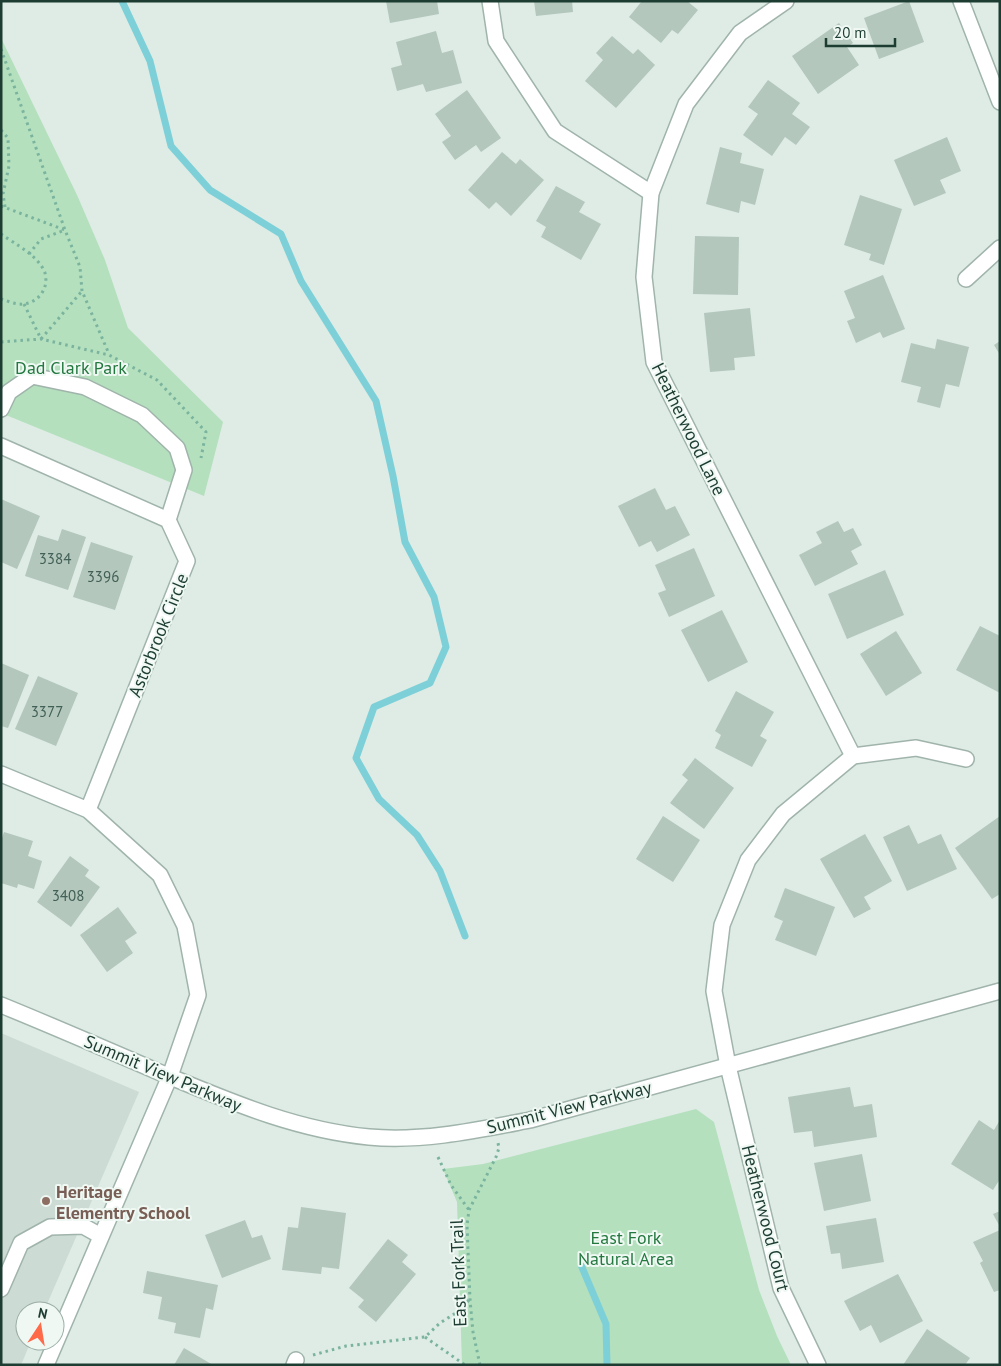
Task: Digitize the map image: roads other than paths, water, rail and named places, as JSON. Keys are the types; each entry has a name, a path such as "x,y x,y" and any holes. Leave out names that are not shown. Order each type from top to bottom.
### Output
{"street":[{"path":"490,1 496,41 555,131 651,193"},
{"name":"Heatherwood Lane","path":"786,1 740,32 686,104 651,193 644,277 654,362 853,756"},
{"path":"961,1 1000,102"},
{"path":"966,280 1000,248"},
{"path":"1,410 10,392 32,376 84,388 142,415 177,448 184,470 168,520 1,446"},
{"name":"Astorbrook Circle","path":"88,810 187,561 168,520"},
{"path":"853,756 916,748 966,759"},
{"name":"Heatherwood Court","path":"818,1365 781,1288 728,1066 714,991 722,925 748,860 783,814 853,756"},
{"path":"1,774 88,810 160,875 185,926 198,995 170,1076 46,1365"},
{"name":"Summit View Parkway","path":"1,1005 225,1100 276,1118 322,1130 370,1137 418,1138 530,1120 1000,991"},
{"path":"1,1289 21,1243 50,1227 83,1226 101,1236"}],"waterway":[{"path":"122,1 150,61 171,146 210,190 281,234 301,281 376,401 393,476 405,542 434,597 446,647 430,683 374,707 356,758 379,799 417,835 440,871 465,936"},
{"path":"581,1265 606,1324 607,1365"}],"place":[{"name":"Heritage Elementry School","path":"46,1201"}],"park label":[{"name":"Dad Clark Park","path":"71,367"},
{"name":"East Fork Natural Area","path":"626,1247"}]}
